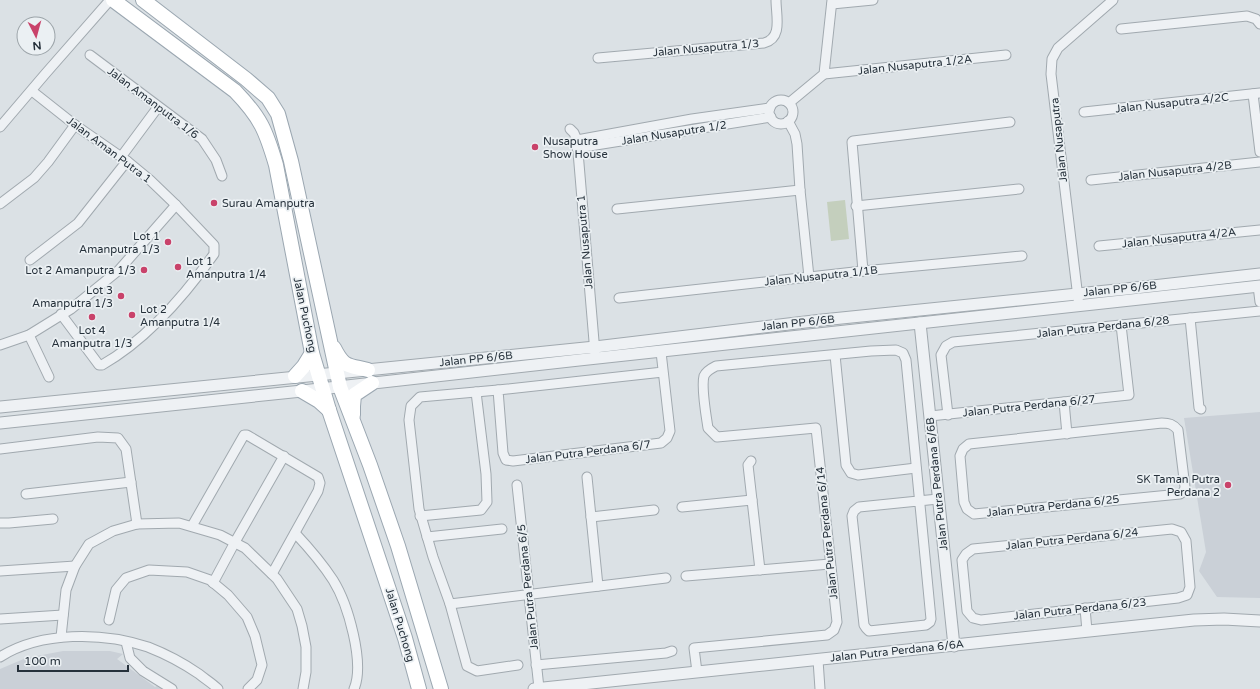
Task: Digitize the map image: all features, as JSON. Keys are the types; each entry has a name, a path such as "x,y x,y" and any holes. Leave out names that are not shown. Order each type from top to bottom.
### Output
{"main road":[{"name":"Jalan Puchong","path":"113,0 235,91 251,107 261,122 276,165 312,353 328,410 403,631 419,689"},
{"path":"132,0 136,2 146,2"},
{"name":"Jalan Puchong","path":"146,2 246,79 268,98 278,114 291,161 340,387 370,465 398,546 441,689"},
{"path":"329,339 340,360 370,376 354,395 352,406 354,423"},
{"path":"295,376 304,366 312,353"},
{"path":"302,391 319,401 328,410"}],"street":[{"path":"0,127 110,0"},
{"name":"Jalan Nusaputra 1/3","path":"598,58 769,42 774,39 777,33 776,0"},
{"path":"789,103 824,74 832,2 873,0"},
{"name":"Jalan Nusaputra","path":"1079,306 1051,74 1052,59 1058,48 1113,0"},
{"path":"1121,29 1247,16 1256,19 1260,24"},
{"name":"Jalan Amanputra 1/6","path":"90,55 202,139 216,160 222,176"},
{"name":"Jalan Nusaputra 1/2A","path":"824,74 1006,55"},
{"name":"Jalan Aman Putra 1","path":"32,91 75,125 124,159 150,180 214,245 215,249 214,254 192,285 165,314 137,340 104,364 99,365 61,314"},
{"path":"1256,93 1260,152"},
{"name":"Jalan Nusaputra 4/2C","path":"1084,112 1256,93"},
{"path":"778,100 784,100 789,103 793,112 792,117 784,123 778,123 770,113 773,103 778,100"},
{"path":"30,260 78,223 124,159 158,107"},
{"name":"Jalan Nusaputra 1/2","path":"577,144 692,119 770,113"},
{"name":"Jalan Nusaputra 1/2","path":"577,144 695,130 770,113"},
{"path":"692,119 695,130"},
{"path":"788,121 795,134 797,144 808,277"},
{"path":"863,272 856,206 852,142 1010,122"},
{"path":"668,123 670,134"},
{"path":"0,204 34,178 48,162 75,125"},
{"name":"Jalan Nusaputra 1","path":"570,129 574,133 577,144 596,358"},
{"name":"Jalan Nusaputra 4/2B","path":"1091,180 1260,162"},
{"path":"856,206 1019,189"},
{"path":"618,209 800,190"},
{"path":"0,345 29,334 71,309 119,270 176,205"},
{"name":"Jalan Nusaputra 4/2A","path":"1099,246 1260,230"},
{"name":"Jalan Nusaputra 1/1B","path":"620,298 808,277 1022,256"},
{"name":"Jalan PP 6/6B","path":"0,423 340,387 370,376 595,346 822,320 1260,274"},
{"path":"1259,286 1260,302"},
{"name":"Jalan PP 6/6B","path":"0,407 336,372 370,376 661,352 1259,286"},
{"name":"Jalan Putra Perdana 6/28","path":"948,415 941,355 946,346 953,342 1260,311"},
{"path":"1190,318 1201,409"},
{"name":"Jalan Putra Perdana 6/6B","path":"920,323 954,646"},
{"name":"Jalan Putra Perdana 6/27","path":"930,416 1129,395 1121,325"},
{"path":"29,334 48,377"},
{"path":"916,468 858,475 851,473 846,465 834,355 896,350 903,353 906,360 920,500 931,619 926,625 869,631 864,625 852,516 854,511 859,507 920,500 938,499"},
{"path":"518,665 477,671 467,666 450,604 420,516 409,420 410,406 420,397 663,372 661,352"},
{"name":"Jalan Putra Perdana 6/14","path":"697,672 694,648 827,635 834,630 836,622 816,428 717,436 708,428 703,387 704,376 709,369 716,366 834,355"},
{"name":"Jalan Putra Perdana 6/7","path":"498,390 503,453 506,460 513,461 661,443 667,438 670,432 663,372"},
{"path":"420,516 481,510 487,502 486,474 476,392"},
{"path":"1064,402 1067,434"},
{"name":"Jalan Putra Perdana 6/25","path":"1162,423 1174,425 1178,430 1185,487 1184,491 1180,494 974,514 967,509 964,502 960,456 963,449 969,444 1067,434 1162,423"},
{"path":"192,526 244,435 247,435 284,456 318,477 320,483 318,491 272,574"},
{"path":"0,449 98,437 118,438 126,449 137,524"},
{"path":"213,583 284,456"},
{"path":"751,461 748,466 760,570"},
{"path":"586,477 598,586"},
{"path":"26,494 131,482"},
{"name":"Jalan Putra Perdana 6/5","path":"517,485 539,688"},
{"path":"682,507 752,500"},
{"path":"591,517 654,510"},
{"path":"0,523 9,524 54,519"},
{"path":"61,637 66,590 75,566 89,544 113,532 137,524 179,523 220,535 235,542 245,548 277,579 297,609 302,626 306,647 306,688"},
{"path":"426,537 502,529"},
{"name":"Jalan Putra Perdana 6/24","path":"981,620 973,618 967,611 962,560 966,554 973,549 1172,529 1181,532 1186,541 1190,587 1187,595 1178,598"},
{"path":"295,533 316,556 334,582 346,610 358,666 354,689"},
{"path":"686,576 830,564"},
{"path":"0,571 75,566"},
{"path":"109,620 116,590 126,578 149,570 187,572 210,580 228,595 247,617 255,636 262,665 257,680 248,689"},
{"path":"450,604 666,578"},
{"name":"Jalan Putra Perdana 6/23","path":"981,620 1178,598"},
{"path":"1085,608 1087,631"},
{"path":"0,619 63,615"},
{"name":"Jalan Putra Perdana 6/6A","path":"534,689 1194,620 1224,619 1260,621"},
{"path":"0,657 19,647 61,637 108,638 147,647 169,656 188,666 218,689"},
{"path":"126,642 130,658 143,671 172,689"},
{"path":"536,665 666,653 672,651"},
{"path":"818,660 820,689"}],"shaded area":[{"name":"SK Taman Putra Perdana 2","path":"1260,412 1260,598 1217,597 1199,571 1206,552 1184,418"},
{"path":"63,651 110,651 123,654 117,659 155,687 160,684 168,689 0,689 0,669 26,658"}],"green space":[{"path":"845,200 849,239 831,241 827,202"}],"place":[{"name":"Nusaputra Show House","path":"535,147"},
{"name":"Surau Amanputra","path":"214,203"},
{"name":"Lot 1 Amanputra 1/3","path":"168,242"},
{"name":"Lot 1 Amanputra 1/4","path":"178,267"},
{"name":"Lot 2 Amanputra 1/3","path":"144,270"},
{"name":"Lot 3 Amanputra 1/3","path":"121,296"},
{"name":"Lot 2 Amanputra 1/4","path":"132,315"},
{"name":"Lot 4 Amanputra 1/3","path":"92,317"},
{"name":"SK Taman Putra Perdana 2","path":"1228,485"}]}
